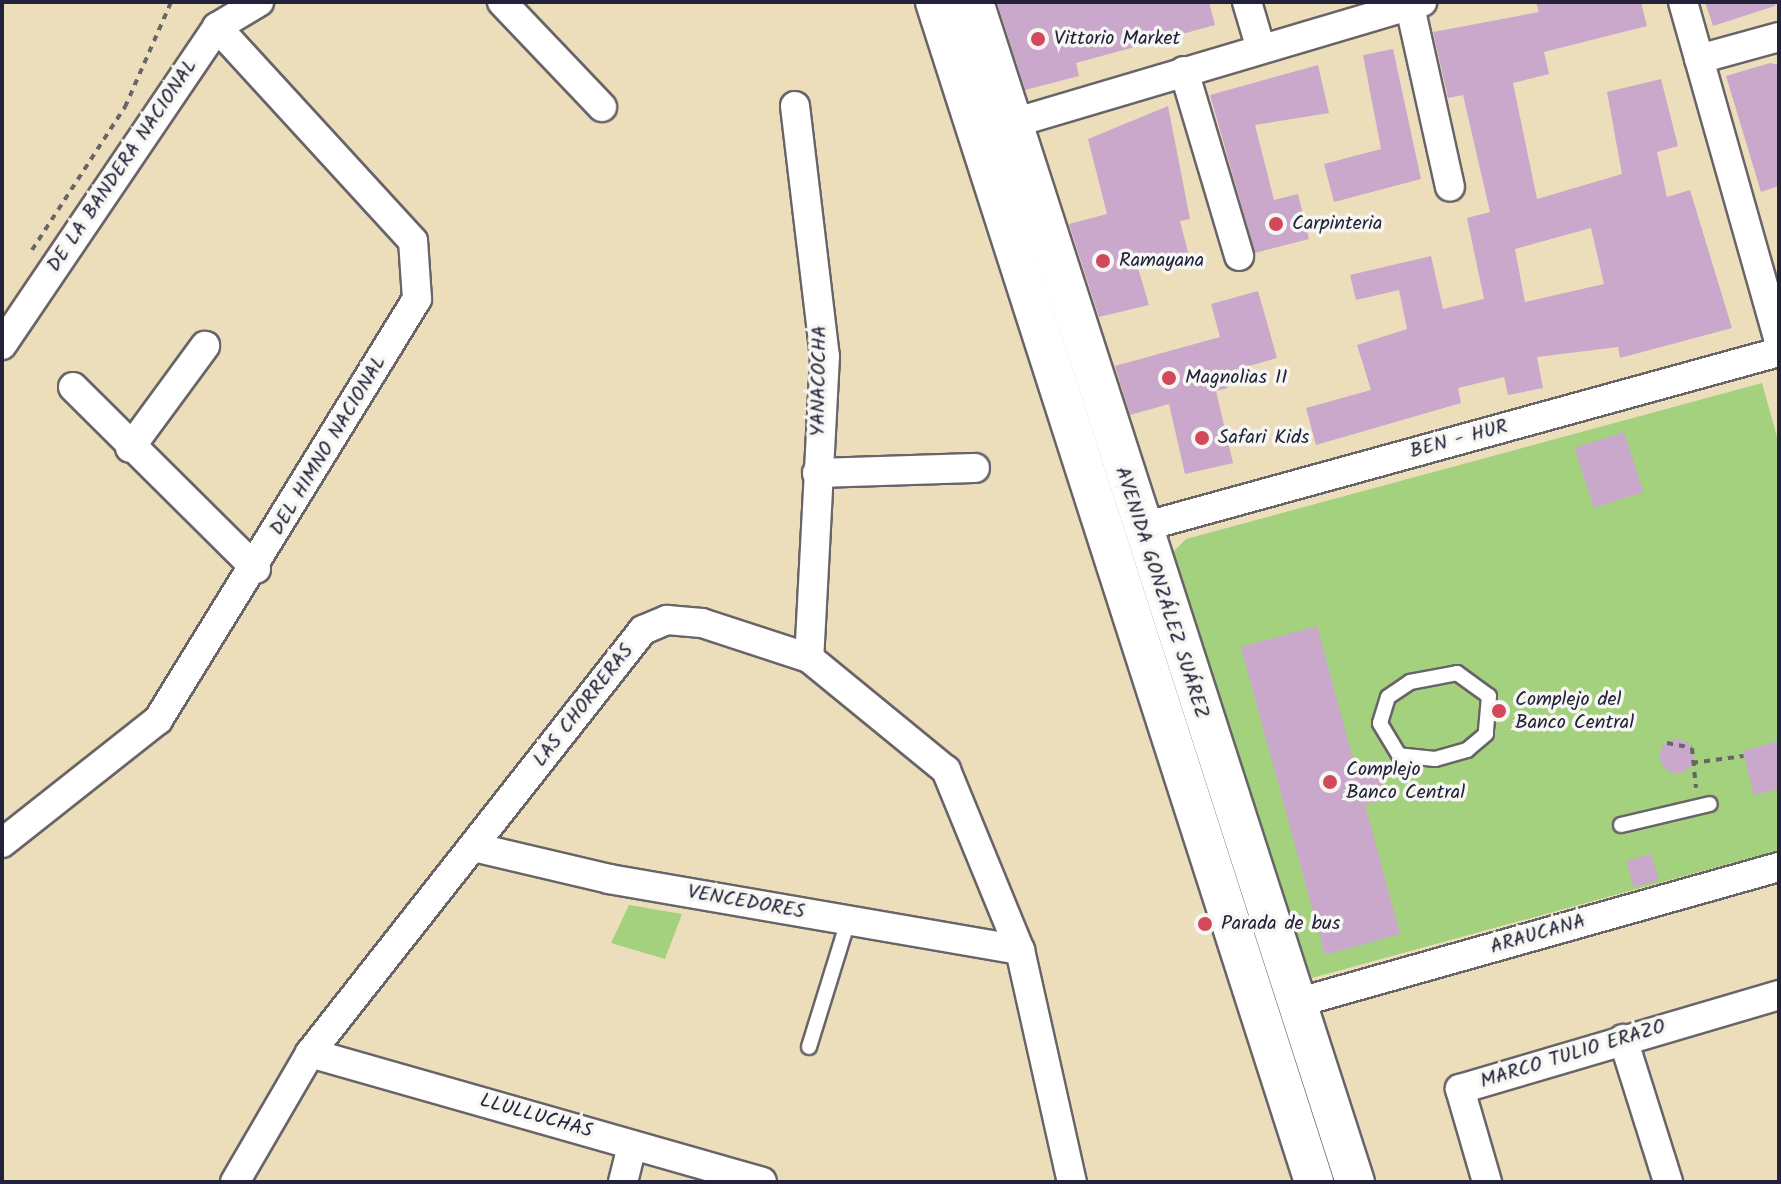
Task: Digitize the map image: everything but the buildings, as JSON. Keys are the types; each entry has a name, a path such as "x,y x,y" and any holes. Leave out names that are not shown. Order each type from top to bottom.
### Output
{"main road":[{"name":"AVENIDA GONZÁLEZ SUÁREZ","path":"935,2 1314,1182"},
{"name":"AVENIDA GONZÁLEZ SUÁREZ","path":"974,2 1139,528 1355,1182"}],"street":[{"name":"DE LA BANDERA NACIONAL","path":"2,345 217,27 259,2"},
{"path":"502,2 602,107"},
{"path":"1247,2 1260,46"},
{"path":"1683,2 1779,341"},
{"path":"1010,124 1260,46 1413,3 1450,187"},
{"name":"DEL HIMNO NACIONAL","path":"2,843 158,720 256,569 417,299 420,267 413,241 217,27"},
{"path":"1699,59 1779,37"},
{"path":"1184,71 1239,256"},
{"name":"YANACOCHA","path":"795,106 825,356 809,658"},
{"path":"130,448 205,346"},
{"name":"BEN - HUR","path":"1139,528 1779,352"},
{"path":"73,387 130,448 256,569"},
{"path":"817,473 975,468"},
{"name":"LAS CHORRERAS","path":"235,1182 310,1053 643,630 667,620 702,623 809,658 946,770 1020,950 1072,1182"},
{"name":"VENCEDORES","path":"474,847 609,879 1020,950"},
{"name":"ARAUCANA","path":"1296,1003 1779,867"},
{"name":"MARCO TULIO ERAZO","path":"1487,1182 1460,1089 1779,995"},
{"path":"1623,1039 1668,1182"},
{"name":"LLULLUCHAS","path":"310,1053 762,1182"},
{"path":"623,1182 632,1145"}],"lane":[{"path":"1443,674 1481,685 1491,723 1478,744 1455,753 1422,761 1399,755 1380,723 1388,697 1443,674"},
{"path":"1621,825 1710,804"},
{"path":"809,1047 848,921"}],"path":[{"path":"27,258 125,107 171,2"},
{"path":"1667,743 1688,744 1697,793"},
{"path":"1692,763 1744,756"}],"green space":[{"name":"Complejo del Banco Central","path":"1762,383 1779,444 1779,850 1312,978 1172,571 1174,551 1186,539"},
{"path":"629,905 682,914 665,959 611,943"}],"place":[{"name":"Vittorio Market","path":"1038,39"},
{"name":"Carpinteria","path":"1276,224"},
{"name":"Ramayana","path":"1103,261"},
{"name":"Magnolias II","path":"1169,378"},
{"name":"Safari Kids","path":"1202,438"},
{"name":"Complejo del Banco Central","path":"1499,711"},
{"name":"Complejo Banco Central","path":"1330,782"},
{"name":"Parada de bus","path":"1205,924"}]}
